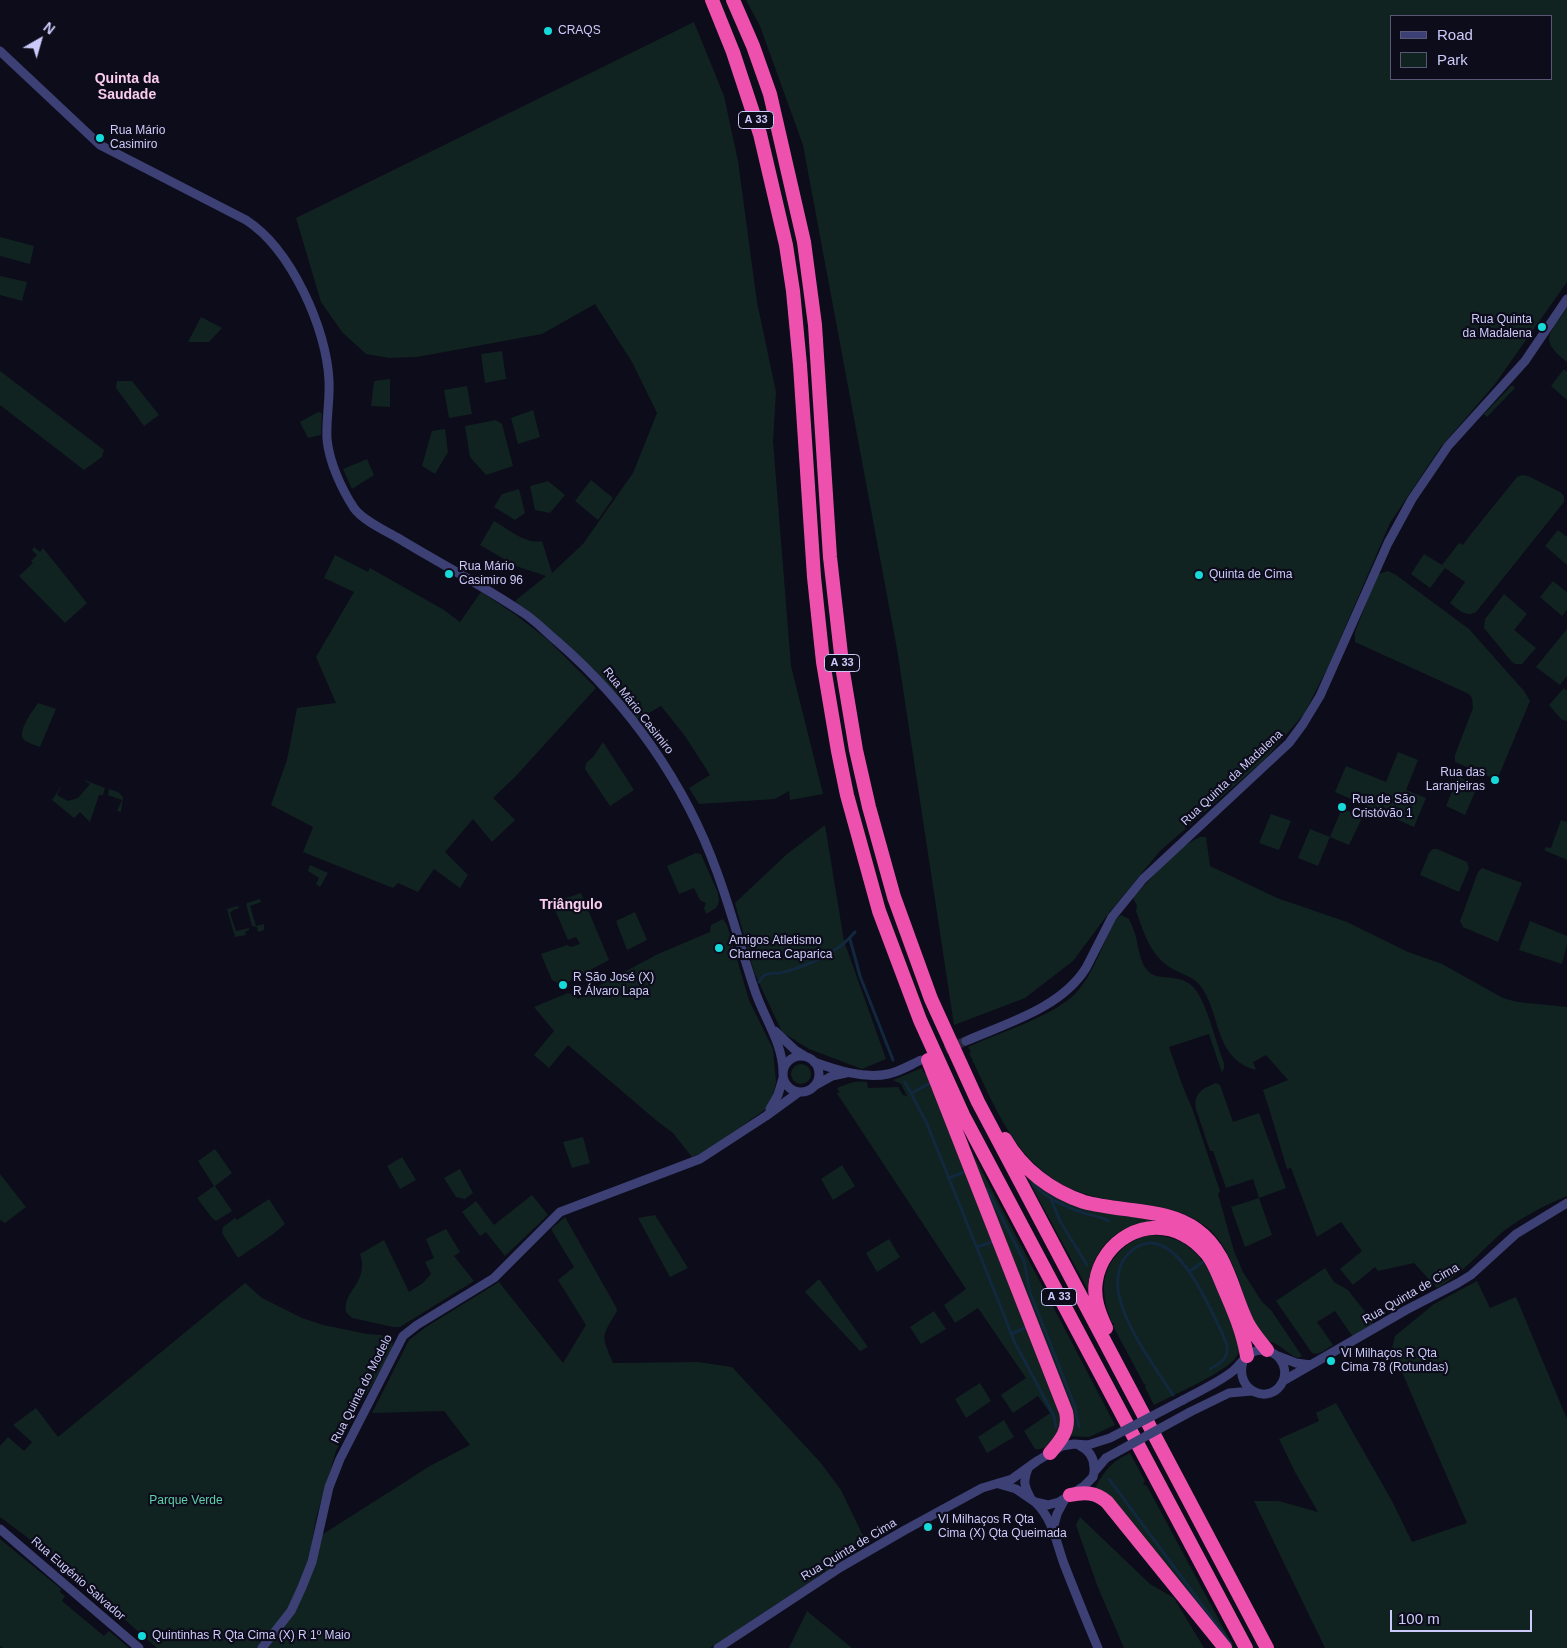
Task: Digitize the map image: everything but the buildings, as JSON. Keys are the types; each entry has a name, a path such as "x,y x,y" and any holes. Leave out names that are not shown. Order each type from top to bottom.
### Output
{"highway":[{"name":"A 33","path":"712,0 733,52 760,134 786,245 798,346 814,578 823,662 847,796 866,868 888,938 920,1020 968,1124 1246,1648"},
{"name":"A 33","path":"733,0 753,46 770,94 804,242 815,325 833,590 843,672 856,750 883,860 902,919 931,999 961,1067 1030,1204 1268,1648"},
{"path":"888,938 902,992 915,1027 1066,1412 1066,1432 1050,1453"},
{"path":"961,1067 1009,1146 1030,1171 1056,1190 1084,1202 1155,1213 1174,1218 1188,1224 1206,1237 1223,1261 1248,1323 1272,1353"},
{"path":"1245,1359 1245,1341 1240,1325 1208,1256 1193,1241 1184,1234 1173,1230 1150,1228 1127,1235 1113,1245 1100,1263 1095,1282 1096,1299 1100,1314 1133,1382 1212,1532 1268,1648"},
{"path":"1068,1496 1081,1492 1092,1493 1103,1498 1225,1648"}],"street":[{"name":"Rua Mário Casimiro","path":"0,51 100,145 246,220 256,227 271,243 303,289 323,343 327,357 329,382 327,438 329,452 356,511 520,611 571,653 604,685 639,730 670,772 693,815 716,870 758,1004 770,1025 780,1051 783,1075"},
{"name":"Rua Quinta da Madalena","path":"966,1041 1042,1008 1064,994 1086,968 1112,917 1143,879 1289,743 1320,696 1388,543 1412,499 1448,446 1525,361 1567,299"},
{"name":"Rua Mário Casimiro","path":"770,1025 795,1050 810,1060 856,1073"},
{"path":"801,1056 810,1060 819,1073 812,1088 799,1092 787,1086 783,1075 787,1063 791,1059 801,1056"},
{"name":"Rua Mário Casimiro","path":"812,1088 832,1076 847,1073 888,1074 921,1060"},
{"name":"Rua Quinta do Modelo","path":"761,1119 775,1100 783,1075"},
{"name":"Rua Quinta do Modelo","path":"262,1648 291,1611 302,1587 312,1562 329,1487 340,1459 403,1336 494,1278 560,1212 700,1159 799,1092"},
{"name":"Rua Quinta de Cima","path":"1283,1381 1406,1310 1458,1283 1471,1274 1516,1234 1567,1203"},
{"path":"1098,1648 1064,1563 1053,1529 1024,1484 1025,1477 1031,1466 1062,1446 1074,1444 1088,1445 1110,1438 1232,1372 1253,1352 1272,1353 1296,1363 1311,1365"},
{"path":"999,1484 1016,1489 1032,1499 1048,1505 1059,1502 1089,1482 1094,1472 1106,1458 1190,1412 1229,1393 1252,1392 1259,1394 1273,1392 1283,1381 1285,1370 1281,1360 1272,1353"},
{"path":"1245,1359 1241,1375 1252,1392"},
{"path":"1074,1444 1084,1448 1091,1454 1094,1472"},
{"name":"Rua Quinta de Cima","path":"718,1648 864,1552 982,1488 999,1484 1019,1475 1031,1466"},
{"path":"1053,1529 1057,1514 1068,1496"},
{"name":"Rua Eugénio Salvador","path":"0,1529 139,1648"}],"green space":[{"path":"746,0 1567,0 1567,282 1495,384 1440,448 1390,523 1328,667 1304,714 1265,759 1160,851 1108,914 1073,961 1025,998 954,1025 897,649 803,145 760,26"},
{"path":"694,22 724,96 738,161 757,302 776,392 773,441 791,666 823,794 790,800 789,791 775,799 699,804 689,788 710,775 685,736 661,706 637,720 579,656 515,601 546,576 516,566 480,545 494,521 530,541 542,541 552,573 583,544 633,473 657,413 632,362 595,304 542,334 417,357 389,358 366,354 342,332 321,302 296,218"},
{"path":"0,237 34,246 30,264 0,256"},
{"path":"0,276 27,282 22,301 0,295"},
{"path":"1567,308 1567,362 1552,348 1549,336"},
{"path":"201,317 222,328 209,342 188,342"},
{"path":"502,351 506,379 485,383 481,354"},
{"path":"1564,369 1567,372 1567,400 1551,386"},
{"path":"0,371 104,450 102,457 84,470 0,405"},
{"path":"390,379 390,407 371,406 374,381"},
{"path":"117,381 132,381 159,415 144,426 116,388"},
{"path":"1512,385 1515,388 1487,417 1484,414"},
{"path":"467,386 472,414 449,418 444,390"},
{"path":"533,410 540,437 518,444 511,418"},
{"path":"318,412 322,413 321,435 308,438 300,422"},
{"path":"496,420 502,424 513,466 486,475 470,457 465,426"},
{"path":"445,429 448,452 435,474 422,466 432,431"},
{"path":"367,459 374,475 352,489 343,469"},
{"path":"1522,475 1528,476 1560,492 1564,496 1564,502 1476,612 1466,614 1450,603 1465,582 1445,568 1430,588 1411,574 1424,554 1442,565 1459,543 1463,545 1517,477"},
{"path":"591,480 613,498 598,520 575,501"},
{"path":"548,481 565,495 550,513 535,510 530,486"},
{"path":"519,489 525,513 515,520 494,507 502,494"},
{"path":"1558,530 1567,537 1567,565 1545,546"},
{"path":"34,547 40,552 43,548 87,603 65,623 19,576 33,563 31,561 37,555 32,550"},
{"path":"335,555 368,572 370,568 444,610 460,622 481,592 516,615 548,640 596,688 515,777 493,798 515,820 492,842 473,819 445,852 468,875 460,888 434,869 418,892 398,883 393,888 303,852 313,827 271,805 287,760 297,708 336,703 316,657 354,592 324,578"},
{"path":"1388,571 1469,629 1524,691 1530,701 1497,780 1455,762 1455,755 1473,708 1472,698 1469,694 1355,642 1355,632 1376,578 1379,574"},
{"path":"1553,581 1567,592 1567,610 1562,616 1540,597"},
{"path":"1504,594 1527,614 1514,630 1536,648 1522,664 1512,662 1484,628 1485,619"},
{"path":"1567,629 1567,676 1560,685 1536,667"},
{"path":"1564,688 1567,691 1567,721 1562,720 1549,705"},
{"path":"38,703 56,709 40,747 24,740 22,736 26,721"},
{"path":"603,742 634,790 610,806 585,769 586,763 593,757"},
{"path":"1398,752 1418,760 1406,790 1426,798 1414,827 1335,792 1346,766 1386,782"},
{"path":"1458,777 1478,785 1465,815 1446,806"},
{"path":"82,779 105,788 103,795 99,795 90,822 80,812 74,818 52,800 62,785 57,795 68,801 78,798 90,784"},
{"path":"109,789 118,792 123,797 121,812 117,811 122,800 108,795"},
{"path":"1342,808 1362,818 1349,845 1330,837"},
{"path":"1271,814 1291,821 1279,850 1259,843"},
{"path":"1561,820 1567,822 1567,860 1544,850 1546,847 1551,848"},
{"path":"825,825 844,941 886,1059 862,1069 809,1049 782,1032 754,972 735,903 787,854"},
{"path":"1310,829 1330,837 1318,866 1298,858"},
{"path":"1200,837 1206,837 1210,866 1277,898 1347,922 1408,952 1442,964 1503,998 1517,1002 1567,1007 1567,1196 1535,1211 1512,1225 1456,1275 1437,1288 1414,1263 1378,1271 1375,1267 1353,1285 1340,1269 1362,1251 1341,1222 1317,1237 1291,1168 1287,1169 1263,1090 1288,1080 1266,1055 1253,1062 1256,1070 1242,1064 1233,1056 1226,1047 1202,988 1188,976 1171,968 1158,957 1149,943 1136,911 1137,906 1133,898 1173,856 1191,841"},
{"path":"1433,849 1467,862 1469,868 1459,892 1420,875 1429,853"},
{"path":"696,853 701,854 718,893 719,902 716,908 706,914 704,908 706,903 700,900 694,888 679,894 667,866"},
{"path":"310,865 328,873 320,887 316,884 319,878 308,871"},
{"path":"1482,868 1522,883 1498,942 1463,927 1460,921 1478,872"},
{"path":"581,893 609,960 566,983 559,984 552,980 541,954 567,945 571,947 580,944 576,937 568,940 552,903"},
{"path":"260,899 261,902 250,906 256,926 264,924 264,930 258,932 257,927 252,926 246,904"},
{"path":"238,906 239,908 230,913 236,931 249,928 249,930 245,932 246,935 235,937 227,909"},
{"path":"635,912 647,940 627,950 616,921"},
{"path":"1121,915 1130,921 1140,957 1150,973 1156,976 1185,981 1196,991 1206,1010 1224,1063 1222,1073 1209,1034 1169,1047 1220,1191 1218,1194 1234,1251 1243,1272 1262,1302 1271,1310 1302,1356 1298,1358 1266,1339 1260,1332 1224,1247 1203,1224 1185,1214 1165,1208 1108,1200 1082,1193 1060,1183 1041,1170 1025,1154 1012,1136 989,1095 969,1053 971,1052 968,1047 1044,1015 1071,998 1085,981 1116,919"},
{"path":"723,919 727,925 749,1000 773,1049 776,1082 773,1097 766,1109 705,1152 692,1157 673,1133 568,1045 549,1068 534,1055 554,1031 534,1007 568,993 578,999 587,994 587,992 658,954 710,932 711,925"},
{"path":"1530,921 1567,936 1562,964 1519,950"},
{"path":"801,1064 808,1067 811,1074 808,1081 801,1084 794,1081 791,1074 794,1067"},
{"path":"922,1068 924,1073 926,1073 1062,1421 1060,1431 1054,1441 1045,1448 1035,1449 1024,1431 1050,1413 1038,1396 1013,1413 1001,1395 1026,1378 978,1308 955,1323 944,1305 966,1289 836,1092 840,1093 837,1088 844,1085 855,1082 867,1082 868,1088 898,1087 903,1095 907,1096 901,1084 893,1080"},
{"path":"1216,1083 1220,1085 1233,1122 1259,1113 1286,1188 1259,1198 1253,1179 1226,1188 1213,1151 1210,1151 1195,1103 1200,1092"},
{"path":"583,1137 590,1163 572,1168 563,1142"},
{"path":"970,1148 1115,1425 1089,1437 1070,1436"},
{"path":"215,1149 232,1173 215,1186 232,1211 216,1221 197,1198 214,1186 198,1161"},
{"path":"402,1157 416,1180 400,1189 387,1166"},
{"path":"842,1165 855,1186 833,1200 821,1179"},
{"path":"460,1169 473,1193 465,1199 456,1197 444,1178"},
{"path":"0,1174 26,1207 5,1223 0,1220"},
{"path":"1025,1174 1036,1181 1165,1222 1149,1222 1135,1225 1111,1238 1095,1260 1090,1274 1088,1290"},
{"path":"532,1195 548,1215 505,1256 486,1232 480,1236 462,1212 476,1201 494,1225"},
{"path":"1259,1198 1272,1235 1245,1247 1231,1207"},
{"path":"269,1199 285,1224 238,1258 222,1233 223,1227"},
{"path":"655,1215 688,1268 670,1277 638,1218"},
{"path":"565,1217 616,1307 617,1311 604,1337 613,1363 698,1362 732,1367 820,1462 841,1490 867,1544 710,1648 268,1648 295,1611 320,1536 430,1466 470,1445 444,1411 372,1413 409,1340 426,1327 499,1282 563,1363 586,1325 558,1280 574,1267 551,1229"},
{"path":"446,1229 460,1252 454,1256 474,1281 400,1327 352,1318 346,1312 348,1298 361,1272 360,1254 384,1240 409,1292 423,1283 431,1274 425,1262 434,1258 426,1239"},
{"path":"1152,1235 1178,1240 1205,1264 1215,1282 1240,1343 1238,1354 1224,1368 1154,1405 1145,1387 1146,1385 1113,1326 1114,1323 1112,1323 1106,1306 1104,1288 1108,1269 1119,1252 1134,1241"},
{"path":"889,1239 900,1257 877,1272 866,1253"},
{"path":"1325,1268 1334,1282 1348,1290 1373,1322 1373,1325 1353,1337 1335,1311 1317,1322 1333,1345 1323,1352 1315,1354 1312,1353 1276,1301"},
{"path":"819,1279 868,1347 860,1351 805,1292"},
{"path":"1477,1281 1490,1308 1516,1297 1567,1419 1567,1648 1325,1648 1254,1501 1279,1501 1318,1512 1279,1439 1319,1421 1316,1413 1336,1403 1392,1501 1412,1542 1467,1523 1392,1349 1395,1336 1434,1304"},
{"name":"Parque Verde","path":"245,1283 262,1298 302,1318 323,1325 381,1335 393,1341 392,1351 357,1410 336,1451 316,1518 309,1560 287,1611 258,1648 157,1648 55,1558 0,1517 0,1446 8,1437 24,1451 32,1442 13,1425 36,1408 58,1437"},
{"path":"934,1311 946,1329 921,1344 910,1327"},
{"path":"980,1383 991,1401 966,1418 955,1399"},
{"path":"1004,1420 1014,1437 987,1453 978,1437"},
{"path":"1130,1453 1145,1481 1143,1484 1147,1486 1234,1648 1231,1648 1103,1491 1095,1488 1109,1467"},
{"path":"1080,1517 1150,1584 1174,1598 1204,1648 1124,1648 1097,1585 1076,1525"},
{"path":"0,1539 61,1589 60,1592 65,1596 62,1601 104,1636 109,1631 129,1648 3,1648 0,1646"},
{"path":"807,1611 852,1648 789,1648"}],"waterway":[{"path":"759,982 766,974 790,970 811,963 831,953 855,932"},
{"path":"850,939 860,976 893,1060"},
{"path":"905,1082 927,1124 1014,1341 1054,1416 1056,1427"},
{"path":"912,1093 930,1083"},
{"path":"949,1178 964,1172"},
{"path":"1033,1183 1044,1194 1057,1202 1109,1221"},
{"path":"987,1189 1024,1261 1030,1292 1075,1407 1079,1427"},
{"path":"1051,1199 1060,1221 1087,1265"},
{"path":"977,1247 992,1242"},
{"path":"1173,1395 1134,1333 1127,1320 1119,1295 1118,1278 1122,1262 1129,1253 1143,1244 1156,1244 1169,1250 1180,1260 1200,1288 1227,1345 1227,1353 1223,1360 1210,1369"},
{"path":"1190,1271 1203,1262"},
{"path":"1011,1334 1025,1328"},
{"path":"1109,1479 1231,1644"}],"tunnel":[{"path":"933,1055 966,1041"}],"place":[{"name":"CRAQS","path":"548,31"},
{"name":"Rua Mário Casimiro","path":"100,138"},
{"name":"Rua Quinta da Madalena","path":"1542,327"},
{"name":"Rua Mário Casimiro 96","path":"449,574"},
{"name":"Quinta de Cima","path":"1199,575"},
{"name":"Rua das Laranjeiras","path":"1495,780"},
{"name":"Rua de São Cristóvão 1","path":"1342,807"},
{"name":"Amigos Atletismo Charneca Caparica","path":"719,948"},
{"name":"R São José (X) R Álvaro Lapa","path":"563,985"},
{"name":"Vl Milhaços R Qta Cima 78 (Rotundas)","path":"1331,1361"},
{"name":"Vl Milhaços R Qta Cima (X) Qta Queimada","path":"928,1527"},
{"name":"Quintinhas R Qta Cima (X) R 1º Maio","path":"142,1636"}],"district":[{"name":"Quinta da Saudade","path":"127,88"},
{"name":"Triângulo","path":"571,905"}]}
